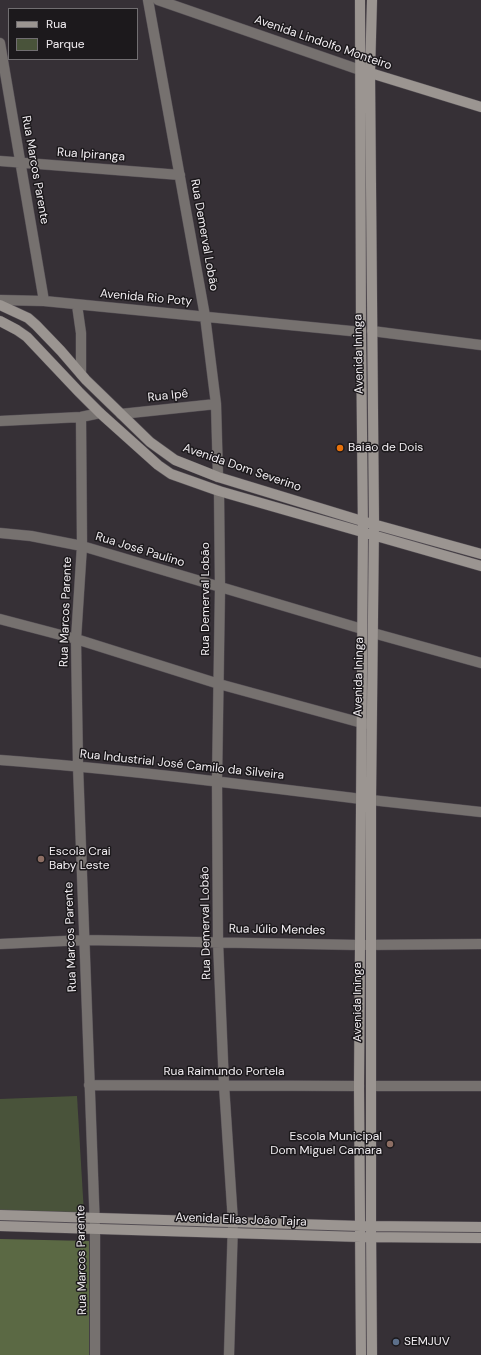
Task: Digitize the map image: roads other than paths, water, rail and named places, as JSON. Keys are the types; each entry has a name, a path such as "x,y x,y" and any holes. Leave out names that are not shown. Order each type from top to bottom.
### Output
{"main road":[{"name":"Avenida Ininga","path":"360,0 363,532 362,630 371,800 372,1086 366,1226 361,1237 361,1355"},
{"name":"Avenida Ininga","path":"372,0 370,73 374,524 373,633 360,799 359,945 359,1086 366,1226 371,1237 372,1355"},
{"name":"Avenida Lindolfo Monteiro","path":"360,70 481,107"},
{"name":"Avenida Dom Severino","path":"0,305 28,318 36,324 81,374 121,414 150,442 174,460 218,477 362,521 481,554"},
{"path":"0,321 27,337 100,413 158,465 178,476 219,491 481,566"},
{"name":"Avenida Elias João Tajra","path":"0,1216 366,1226 481,1227"},
{"name":"Avenida Elias João Tajra","path":"0,1226 361,1237 481,1238"}],"street":[{"name":"Rua Demerval Lobão","path":"148,0 205,316 216,404 218,477"},
{"name":"Avenida Lindolfo Monteiro","path":"158,0 360,70"},
{"name":"Rua Marcos Parente","path":"0,43 44,301"},
{"name":"Rua Ipiranga","path":"0,161 180,175"},
{"name":"Avenida Rio Poty","path":"0,300 44,301 361,332"},
{"path":"77,305 81,333 81,374"},
{"path":"372,331 481,345"},
{"name":"Rua Ipê","path":"121,414 216,404"},
{"path":"0,421 81,417 100,413"},
{"name":"Rua Marcos Parente","path":"81,417 82,546 76,639 78,766 95,1218 95,1355"},
{"name":"Rua Demerval Lobão","path":"219,491 220,588 217,781 218,942 224,1086 233,1222 229,1355"},
{"name":"Rua José Paulino","path":"0,533 31,536 82,546 362,630"},
{"path":"0,619 76,639 219,684 367,724"},
{"path":"373,633 481,663"},
{"name":"Rua Industrial José Camilo da Silveira","path":"0,760 78,766 217,781 360,799"},
{"path":"371,800 481,812"},
{"name":"Rua Júlio Mendes","path":"0,944 85,940 359,945 481,944"},
{"name":"Rua Raimundo Portela","path":"89,1085 359,1086"},
{"path":"372,1086 481,1086"}],"place":[{"name":"Baião de Dois","path":"340,448"},
{"name":"Escola Crai Baby Leste","path":"41,859"},
{"name":"Escola Municipal Dom Miguel Camara","path":"390,1144"},
{"name":"SEMJUV","path":"396,1342"}]}
